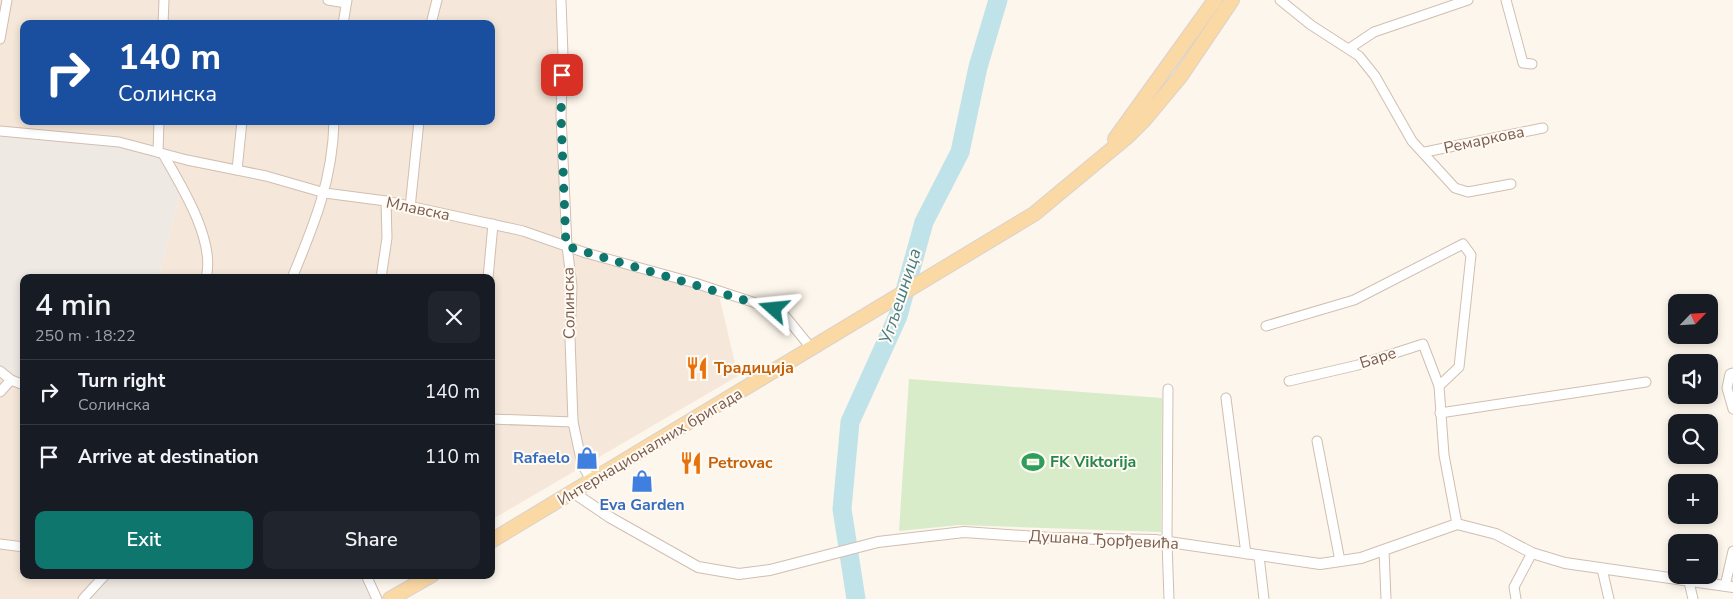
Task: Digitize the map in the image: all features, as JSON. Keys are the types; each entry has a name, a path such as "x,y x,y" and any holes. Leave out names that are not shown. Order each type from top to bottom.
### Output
{"main road":[{"name":"Интернационалних бригада","path":"1106,152 1215,0"},
{"name":"Интернационалних бригада","path":"495,539 574,493 1029,217 1061,193 1106,152 1128,136 1162,99 1232,0"},
{"path":"390,599 425,579"}],"street":[{"path":"0,39 7,0"},
{"path":"164,0 164,20"},
{"path":"328,0 347,2 344,20"},
{"path":"432,20 437,0"},
{"name":"Солинска","path":"561,0 563,45 561,115 566,246 572,286 570,338 573,422 582,464 592,482"},
{"path":"1280,0 1311,25 1350,48 1367,65 1412,141 1425,152 1450,183 1461,191 1511,184"},
{"path":"1350,48 1374,32 1468,0"},
{"path":"1506,0 1523,63 1532,64"},
{"path":"159,125 161,153 186,194 206,245 206,274"},
{"path":"237,170 242,125"},
{"path":"294,274 325,192 332,159 334,125"},
{"path":"410,208 418,125"},
{"name":"Ремаркова","path":"1425,152 1544,128"},
{"name":"Млавска","path":"0,131 118,142 266,176 325,192 386,201 410,208 523,231 566,246 774,309 786,316 812,349"},
{"path":"382,274 387,238 386,201"},
{"path":"488,274 493,224"},
{"path":"1266,326 1354,300 1463,244 1471,255 1459,367 1439,386 1444,455 1457,524 1496,534 1532,553 1566,563 1668,579"},
{"name":"Баре","path":"1289,381 1358,365 1423,344 1439,386"},
{"path":"0,372 20,383"},
{"path":"1733,373 1730,374 1727,388 1733,409"},
{"path":"0,392 11,380"},
{"path":"1440,413 1646,382"},
{"path":"1168,388 1167,542 1170,599"},
{"path":"1226,398 1246,554"},
{"path":"495,419 573,422"},
{"path":"1317,441 1340,561"},
{"name":"Душана Ђорђевића","path":"574,493 611,518 698,567 718,572 739,574 770,570 833,552 878,542 964,532 1167,542 1320,564 1361,558 1457,524"},
{"path":"0,544 20,546"},
{"path":"1384,550 1386,599"},
{"path":"1705,584 1729,587 1733,551"},
{"path":"1516,599 1514,587 1532,553"},
{"path":"1259,556 1264,599"},
{"path":"1602,569 1609,599"},
{"path":"92,590 94,579"},
{"path":"83,599 102,579"},
{"path":"368,579 377,599"},
{"path":"1689,584 1693,599"}],"shaded area":[{"path":"0,0 556,0 560,18 560,244 718,291 738,376 495,518 495,274 160,274 180,193 156,152 0,133"},
{"path":"0,131 40,134 155,152 180,193 160,274 20,274 20,383 0,371"},
{"path":"0,362 20,373 20,579 101,579 80,599 0,599"},
{"path":"101,579 368,579 377,599 83,599"}],"green space":[{"name":"FK Viktorija","path":"909,379 1162,398 1161,532 959,525 899,531"}],"waterway":[{"name":"Угљешница","path":"856,599 842,509 850,422 898,316 924,222 960,152 978,67 998,0"}],"place":[{"name":"Традиција","path":"697,368"},
{"name":"Rafaelo","path":"587,458"},
{"name":"FK Viktorija","path":"1033,462"},
{"name":"Petrovac","path":"691,463"},
{"name":"Eva Garden","path":"642,481"}],"route":[{"path":"562,75 561,115 566,246 640,269 695,283 774,309"}]}
